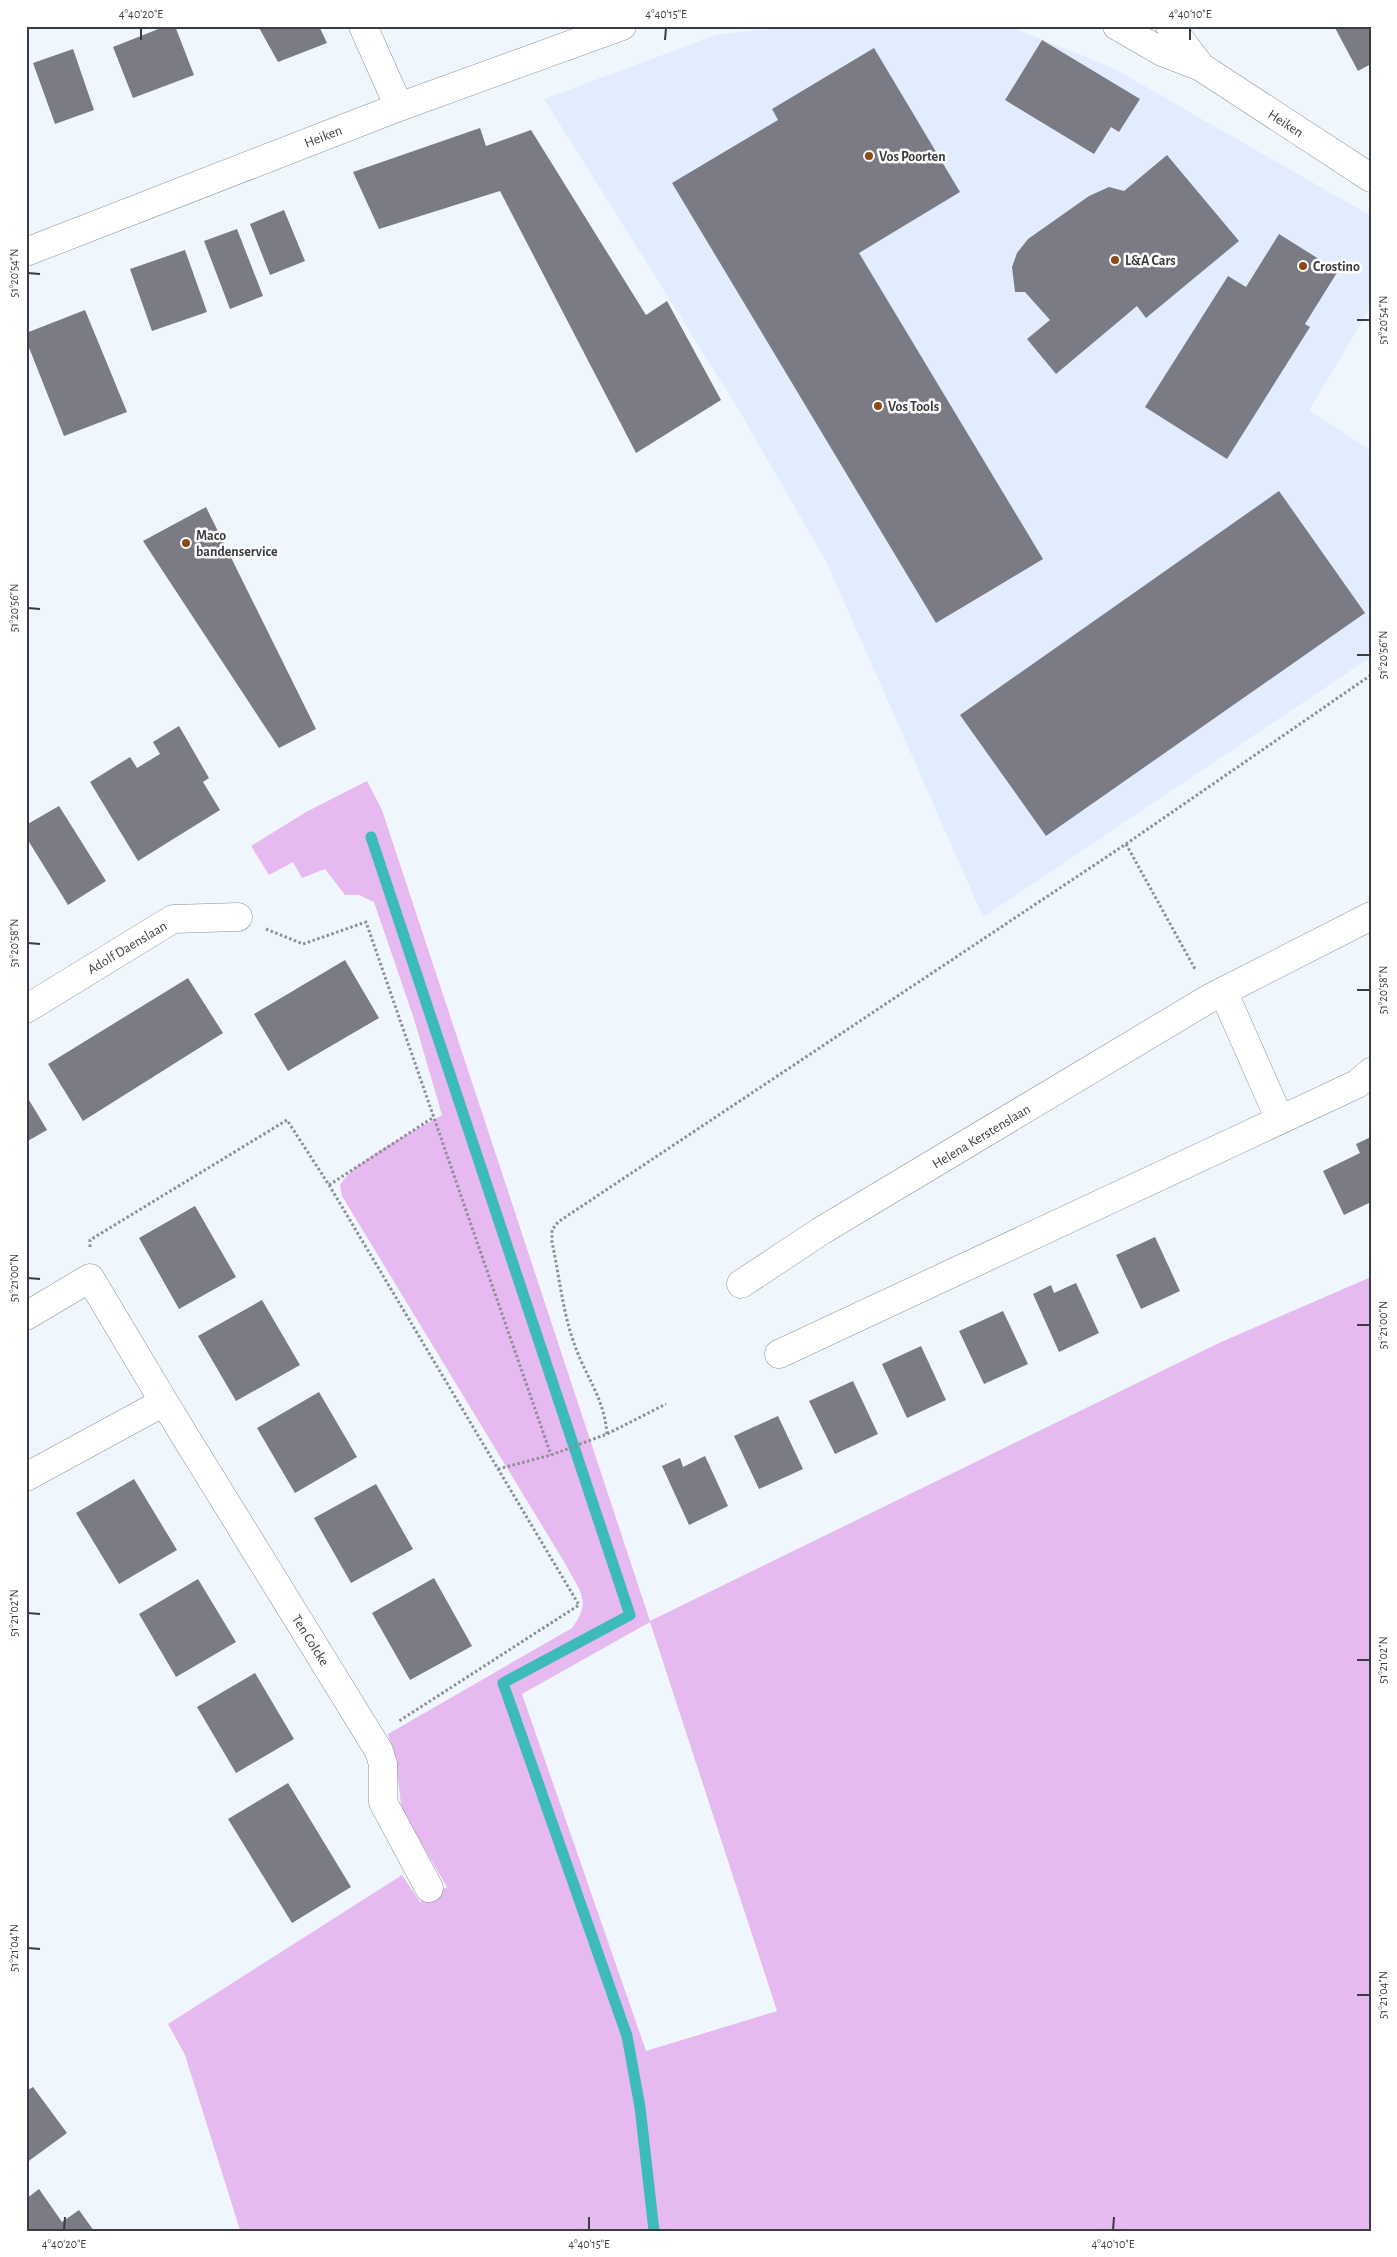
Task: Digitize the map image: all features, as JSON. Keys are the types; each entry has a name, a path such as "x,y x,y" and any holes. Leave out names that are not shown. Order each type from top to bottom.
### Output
{"street":[{"path":"364,26 399,107"},
{"name":"Heiken","path":"26,252 399,107 622,26"},
{"path":"1116,26 1162,52 1201,68"},
{"path":"1170,26 1201,68"},
{"name":"Heiken","path":"1201,68 1371,178"},
{"name":"Helena Kerstenslaan","path":"741,1284 829,1226 1217,995 1371,916"},
{"name":"Adolf Daenslaan","path":"26,1008 173,919 238,917"},
{"path":"1217,995 1280,1120"},
{"path":"779,1354 1357,1084 1371,1072"},
{"path":"26,1316 90,1278"},
{"name":"Ten Colcke","path":"90,1278 371,1738 383,1764 383,1802 429,1888"},
{"path":"26,1477 164,1402"}],"path":[{"path":"607,1434 606,1416 601,1399 579,1359 571,1336 552,1242 552,1230 558,1222 1126,844 1371,675"},
{"path":"1126,844 1217,995"},
{"path":"238,917 304,944 366,922 552,1455"},
{"path":"329,1185 434,1116"},
{"path":"90,1278 90,1240 287,1120 329,1185 580,1605 371,1738"},
{"path":"498,1468 552,1455 607,1434 666,1404"}],"shaded area":[{"path":"792,26 987,26 1016,29 1111,67 1371,216 1371,307 1309,410 1371,451 1371,657 983,917 827,563 737,407 544,99 716,35"},
{"path":"367,781 382,810 650,1621 1219,1343 1371,1277 1371,2231 240,2230 185,2055 168,2024 402,1875 420,1902 447,1887 407,1819 401,1805 397,1769 388,1734 572,1628 578,1619 583,1603 582,1596 566,1565 342,1196 340,1185 359,1165 387,1146 442,1115 414,1019 374,902 359,895 345,895 325,869 302,878 293,862 269,875 251,846 306,812","holes":["650,1622 777,2011 646,2051 522,1694"]}],"building":[{"path":"166,26 175,26 194,75 133,98 113,47"},
{"path":"258,26 319,26 327,43 278,62"},
{"path":"1334,26 1371,26 1371,64 1358,71"},
{"path":"1042,40 1140,99 1119,132 1111,127 1094,154 1005,100"},
{"name":"Vos Tools","path":"874,48 960,192 859,253 1043,559 936,623 672,183 778,120 772,109"},
{"path":"73,49 94,110 55,124 33,63"},
{"path":"480,128 486,146 531,130 646,315 667,301 721,400 636,453 500,191 379,229 353,172"},
{"name":"L&A Cars","path":"1167,155 1239,241 1146,318 1137,306 1056,374 1027,339 1050,320 1025,292 1015,292 1012,267 1017,253 1028,239 1089,196 1109,187 1124,191"},
{"path":"284,210 305,261 270,275 250,224"},
{"path":"237,229 263,296 230,309 204,241"},
{"path":"1279,234 1338,271 1305,324 1310,327 1227,459 1145,407 1228,276 1246,287"},
{"path":"185,250 207,312 152,331 130,269"},
{"path":"85,310 127,412 64,436 26,340 26,333"},
{"path":"1279,491 1365,613 1046,836 960,715"},
{"path":"206,507 316,729 279,748 143,541"},
{"path":"179,726 209,778 203,782 220,810 138,861 90,782 130,757 137,768 160,754 153,742"},
{"path":"59,806 106,881 68,905 26,837 26,825"},
{"path":"345,960 379,1018 288,1071 254,1014"},
{"path":"188,978 223,1033 83,1121 48,1064"},
{"path":"26,1095 47,1130 26,1142"},
{"path":"1371,1137 1371,1202 1344,1215 1323,1171 1360,1153 1356,1144"},
{"path":"195,1206 236,1277 179,1309 139,1238"},
{"path":"1155,1237 1180,1291 1141,1309 1116,1255"},
{"path":"1076,1283 1099,1333 1059,1352 1033,1294 1051,1285 1054,1293"},
{"path":"262,1300 300,1365 236,1401 198,1336"},
{"path":"1003,1311 1028,1364 984,1384 959,1331"},
{"path":"921,1346 946,1400 907,1418 882,1364"},
{"path":"853,1381 878,1434 835,1454 809,1401"},
{"path":"319,1392 357,1457 295,1493 257,1428"},
{"path":"778,1416 803,1469 759,1489 734,1436"},
{"path":"705,1456 728,1506 689,1525 662,1466 680,1458 683,1467"},
{"path":"134,1479 177,1550 119,1584 76,1513"},
{"path":"376,1484 413,1549 351,1583 314,1518"},
{"path":"434,1578 472,1646 410,1680 372,1613"},
{"path":"198,1579 236,1642 176,1677 139,1614"},
{"path":"255,1673 294,1739 236,1773 197,1707"},
{"path":"288,1783 351,1887 292,1923 228,1819"},
{"path":"33,2087 67,2133 26,2163 26,2091"},
{"path":"39,2189 62,2222 79,2210 94,2231 26,2231 26,2199"}],"waterway":[{"path":"371,837 630,1615 503,1683 627,2036 640,2107 654,2231"}],"place":[{"name":"Vos Poorten","path":"869,156"},
{"name":"L&A Cars","path":"1115,260"},
{"name":"Crostino","path":"1303,266"},
{"name":"Vos Tools","path":"878,406"},
{"name":"Maco bandenservice","path":"186,543"}]}
